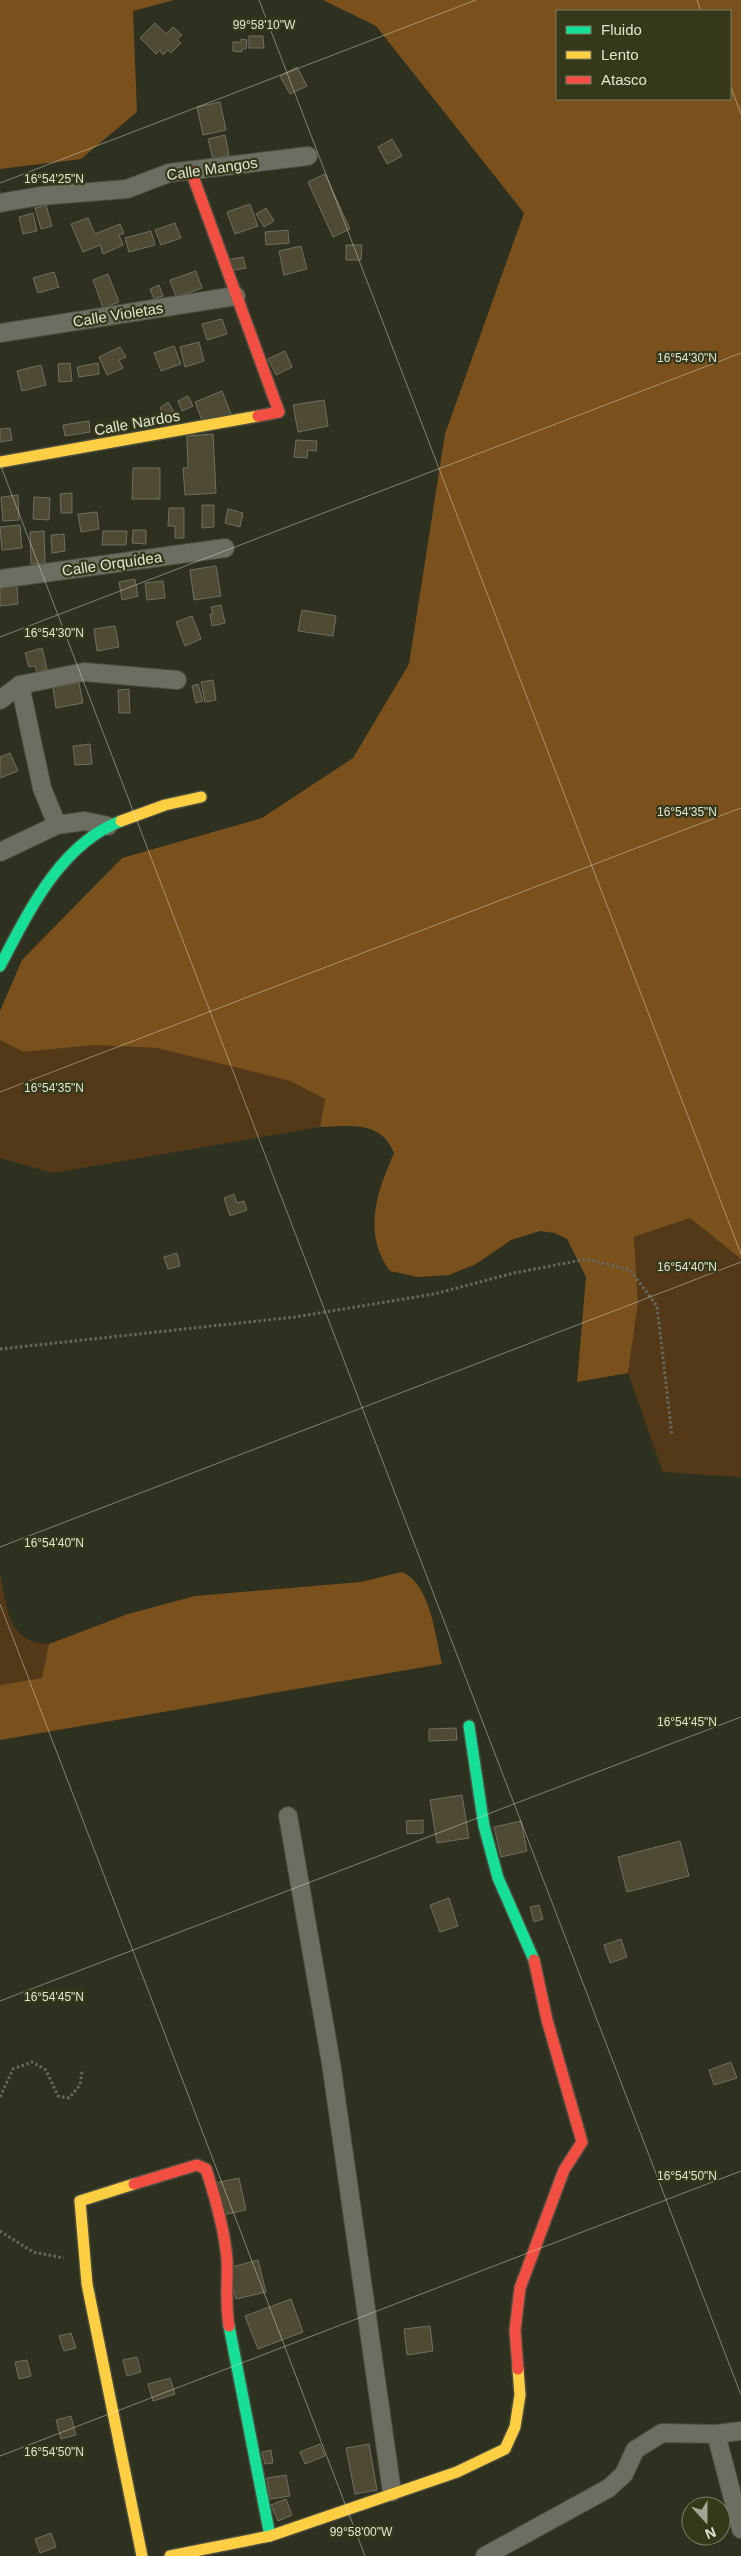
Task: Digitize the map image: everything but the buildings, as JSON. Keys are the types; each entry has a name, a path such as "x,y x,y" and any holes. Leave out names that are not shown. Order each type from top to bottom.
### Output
{"street":[{"name":"Calle Mangos","path":"0,203 40,196 127,188 169,172 191,171 308,156"},
{"path":"191,171 236,296"},
{"name":"Calle Violetas","path":"0,333 236,296"},
{"name":"Calle Nardos","path":"0,462 279,412 236,296"},
{"name":"Calle Orquídea","path":"0,579 225,548"},
{"path":"0,700 20,686 84,672 177,680"},
{"path":"20,686 42,788 57,825"},
{"path":"0,966 26,916 63,861 108,826 165,806 201,797"},
{"path":"0,852 57,825 85,821 108,826"},
{"path":"170,2556 229,2551 392,2492 457,2472 505,2449 514,2427 520,2395 515,2330 520,2288 564,2170 582,2142 547,2020 534,1958 496,1869 484,1826 469,1726"},
{"path":"288,1816 331,2063 392,2492"},
{"path":"142,2556 85,2262 80,2201 197,2165 206,2169 214,2193 227,2258 227,2314 270,2536"},
{"path":"485,2556 609,2488 624,2474 635,2450 662,2433 716,2434 741,2431"},
{"path":"716,2434 741,2529"}],"path":[{"path":"0,1349 295,1317 434,1294 514,1272 587,1259 630,1270 657,1306 672,1436"},
{"path":"0,2097 13,2069 32,2062 46,2070 58,2096 69,2098 80,2084 82,2071"},
{"path":"0,2231 33,2252 85,2262"}],"shaded area":[{"path":"0,0 174,0 133,11 137,112 81,159 0,169"},
{"path":"323,0 741,0 741,1259 690,1218 634,1237 638,1303 628,1373 577,1382 586,1277 567,1239 555,1233 540,1231 511,1240 476,1264 449,1275 418,1277 390,1271 381,1257 374,1227 378,1197 394,1153 388,1142 373,1130 353,1126 320,1127 325,1099 290,1081 157,1048 94,1045 24,1052 0,1040 0,1011 22,960 122,858 262,818 353,758 409,664 445,434 524,213 376,26"},
{"path":"0,1040 24,1052 94,1045 157,1048 290,1081 325,1099 320,1127 53,1173 0,1158"},
{"path":"690,1218 741,1259 741,1477 663,1472 628,1373 638,1303 634,1237"},
{"path":"0,1572 7,1609 16,1629 24,1637 35,1642 49,1644 42,1678 0,1685"},
{"path":"402,1572 412,1578 426,1599 442,1664 0,1740 0,1685 42,1678 49,1644 128,1614 195,1596 361,1582"}],"traffic: fast":[{"path":"0,966 22,924 48,882 63,863 80,846 99,832 121,821"},
{"path":"469,1726 484,1826 498,1878 534,1960"},
{"path":"229,2326 270,2536"}],"traffic: slow":[{"path":"0,462 258,416"},
{"path":"121,821 165,805 201,797"},
{"path":"134,2184 80,2201 87,2284 142,2556"},
{"path":"170,2556 270,2536 457,2472 505,2449 515,2427 520,2395 518,2369"}],"traffic: jam":[{"path":"191,171 279,412 258,416"},
{"path":"518,2369 515,2330 520,2288 564,2170 582,2142 547,2020 534,1960"},
{"path":"134,2184 197,2165 206,2169 219,2214 226,2249 229,2326"}]}
